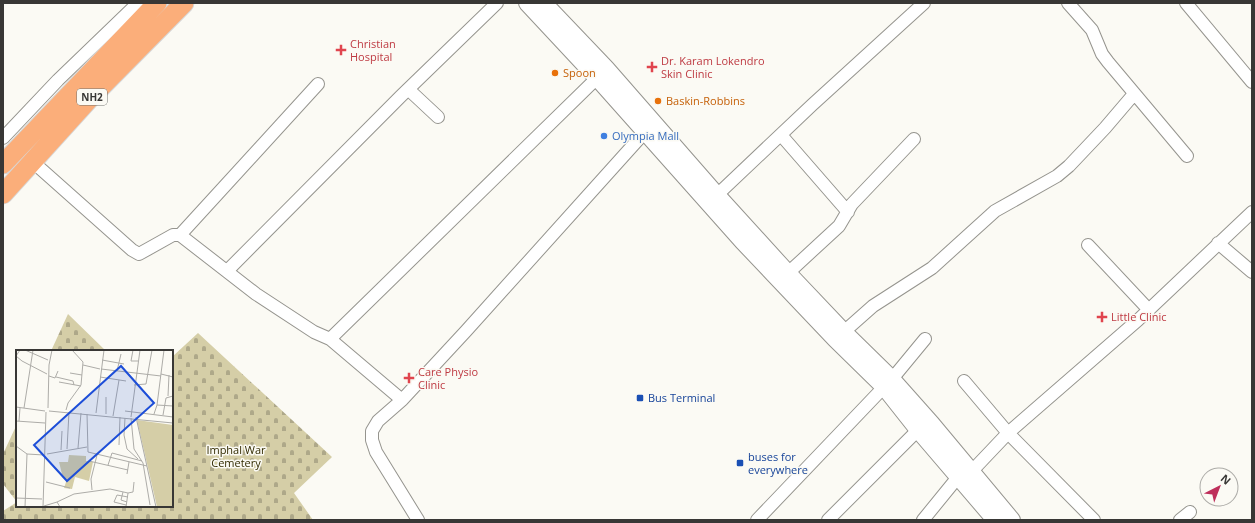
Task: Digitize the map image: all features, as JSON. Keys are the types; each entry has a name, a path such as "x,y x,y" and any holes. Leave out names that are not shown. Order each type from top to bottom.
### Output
{"highway":[{"name":"NH2","path":"4,160 157,3"},
{"name":"NH2","path":"3,194 90,98 184,3"}],"main road":[{"path":"527,3 645,132 688,172 717,195 788,273 840,336"},
{"path":"544,3 606,68 742,241 932,424 964,475 995,520"},
{"path":"888,383 918,430 1012,520"}],"street":[{"path":"3,138 58,80 138,3"},
{"path":"227,271 408,89 497,3"},
{"path":"717,195 924,3"},
{"path":"1068,3 1092,30 1102,54 1187,156"},
{"path":"1188,4 1252,82"},
{"path":"330,339 597,78"},
{"path":"180,235 318,84"},
{"path":"408,89 438,117"},
{"path":"840,336 873,306 932,268 995,211 1057,176 1069,166 1100,133 1134,94"},
{"path":"418,520 376,452 372,440 372,431 378,421 402,400 472,325 645,132"},
{"path":"781,135 848,212"},
{"path":"788,273 839,226 852,204 914,139"},
{"path":"33,162 132,250 139,254 173,235 180,235 256,294 314,332 330,339 402,400"},
{"path":"923,520 964,475 985,457 996,444 1149,310 1252,212"},
{"path":"1218,243 1252,272"},
{"path":"1088,245 1149,310"},
{"path":"757,520 888,383 926,339"},
{"path":"964,381 1008,433 1094,520"},
{"path":"828,520 918,430"},
{"path":"1180,520 1190,512"}],"green space":[{"path":"68,314 105,350 51,350"},
{"name":"Imphal War Cemetery","path":"198,333 332,457 294,493 313,520 3,520 3,511 16,503 16,507 173,507 173,356"},
{"path":"16,426 16,501 3,484 3,454"}],"place":[{"name":"Christian Hospital","path":"341,50"},
{"name":"Dr. Karam Lokendro Skin Clinic","path":"652,67"},
{"name":"Spoon","path":"555,73"},
{"name":"Baskin-Robbins","path":"658,101"},
{"name":"Olympia Mall","path":"604,136"},
{"name":"Little Clinic","path":"1102,317"},
{"name":"Care Physio Clinic","path":"409,378"},
{"name":"Bus Terminal","path":"640,398"},
{"name":"buses for everywhere","path":"740,463"}]}
